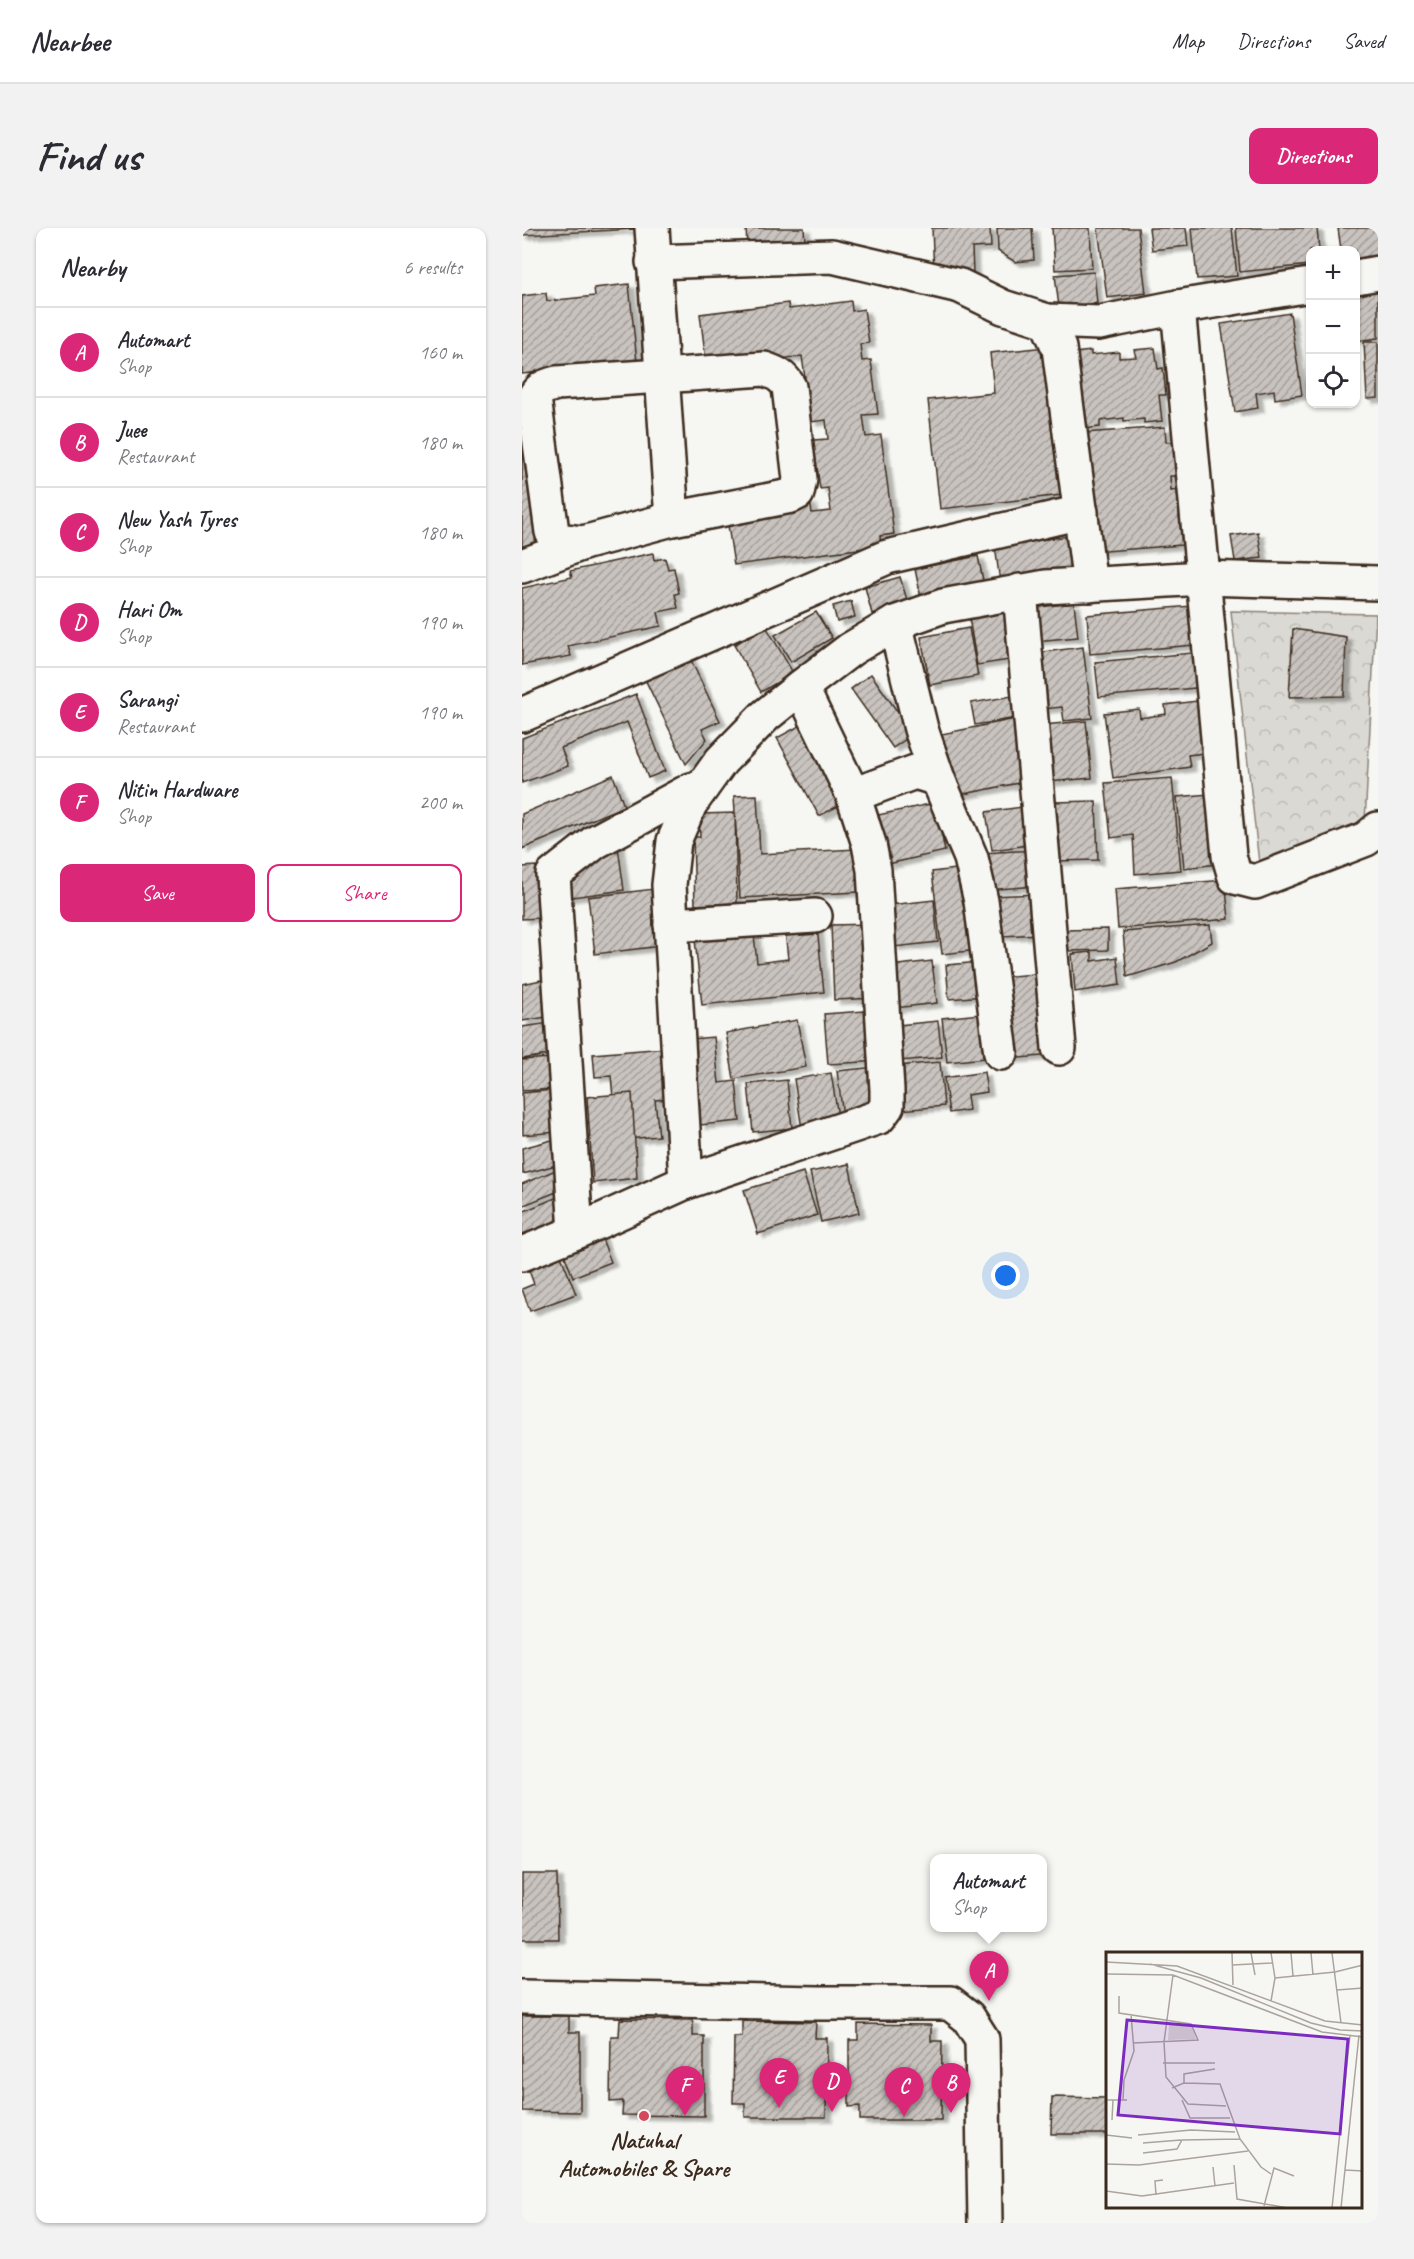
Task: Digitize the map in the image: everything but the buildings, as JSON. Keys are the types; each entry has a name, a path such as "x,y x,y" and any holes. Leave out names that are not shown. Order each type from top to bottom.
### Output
{"street":[{"path":"652,228 672,519"},
{"path":"653,262 832,256 960,286 1003,307 1047,321 1099,323 1306,286"},
{"path":"1360,276 1378,273"},
{"path":"1178,307 1229,856 1235,877 1255,882 1366,839 1378,829"},
{"path":"1047,321 1059,348 1090,585"},
{"path":"522,566 583,543 672,519 792,496 797,493 800,478 789,387 785,380 778,374 764,369 557,383 537,391 534,398 552,532 559,540 583,543"},
{"path":"522,715 887,557 1081,512"},
{"path":"686,1182 669,885 674,841 690,804 702,787 721,761 765,716 851,649 895,623 943,606 1020,591 1203,578 1378,583"},
{"path":"1020,591 1059,1048"},
{"path":"895,623 921,729 938,779 971,858 981,901 1001,1053"},
{"path":"522,1254 686,1182 879,1117 887,1106 874,870 869,844 853,795 801,687"},
{"path":"853,795 915,772 938,779"},
{"path":"576,1232 553,875 595,842 692,790 702,787"},
{"path":"671,925 815,916"},
{"path":"522,1997 819,2003 950,2002 968,2017 982,2039 985,2223"}],"green space":[{"path":"1231,611 1376,614 1365,822 1259,863"}],"place":[{"name":"Automart","path":"989,2001"},
{"name":"Sarangi","path":"779,2108"},
{"name":"Hari Om","path":"832,2112"},
{"name":"Juee","path":"951,2113"},
{"name":"Natuhal Automobiles & Spare","path":"644,2116"},
{"name":"Nitin Hardware","path":"685,2116"},
{"name":"New Yash Tyres","path":"904,2117"}]}
